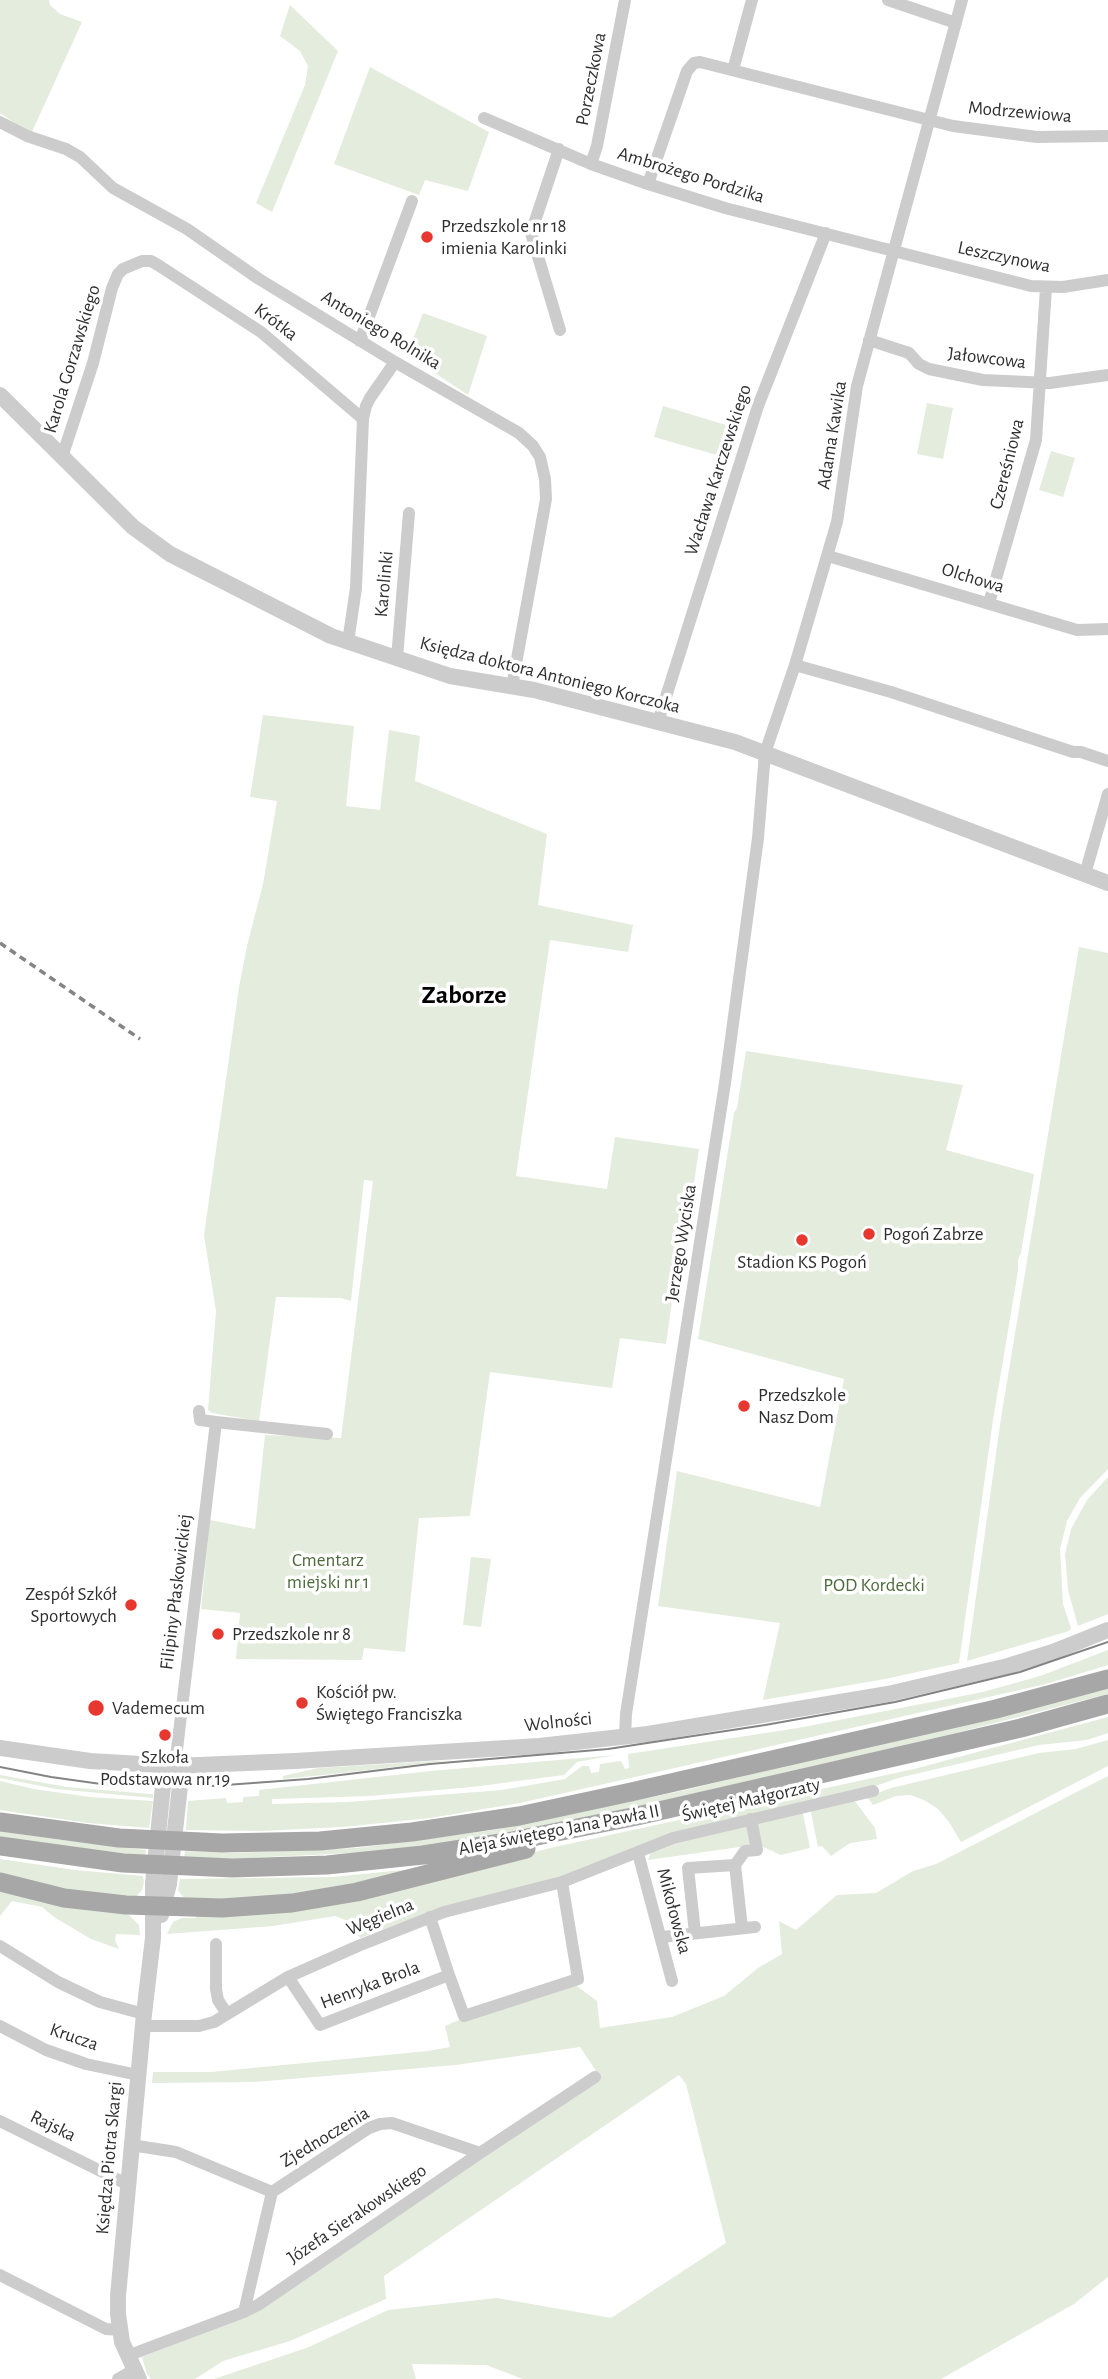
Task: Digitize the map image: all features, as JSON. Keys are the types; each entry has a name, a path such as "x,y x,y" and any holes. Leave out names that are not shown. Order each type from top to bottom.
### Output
{"main road":[{"name":"Aleja świętego Jana Pawła II","path":"0,1822 119,1838 222,1843 320,1841 412,1832 519,1816 631,1792 996,1709 1108,1679"},
{"name":"Aleja świętego Jana Pawła II","path":"0,1846 167,1866 232,1868 327,1865 423,1855 637,1816 1021,1728 1108,1704"},
{"path":"0,1882 64,1898 158,1908 222,1908 292,1903 356,1892 508,1855 637,1816"}],"street":[{"name":"Porzeczkowa","path":"591,164 597,146 625,0"},
{"path":"733,71 752,0"},
{"path":"888,0 956,23"},
{"name":"Adama Kawika","path":"765,753 828,556 841,502 853,404 962,0"},
{"path":"648,184 689,67 700,62 929,120"},
{"name":"Ambrożego Pordzika","path":"484,118 591,164 648,184 725,208 894,251"},
{"name":"Modrzewiowa","path":"929,120 953,126 1037,137 1108,136"},
{"name":"Antoniego Rolnika","path":"0,122 80,157 113,188 187,229 259,279 394,362 519,433 540,457 546,499 512,686"},
{"path":"559,149 531,233 560,330"},
{"path":"360,341 412,201"},
{"name":"Wacława Karczewskiego","path":"658,722 752,421 826,233"},
{"name":"Leszczynowa","path":"894,251 1015,283 1046,288 1108,280"},
{"name":"Karola Gorzawskiego","path":"62,457 118,274 142,261 151,261 158,265"},
{"name":"Krótka","path":"158,265 261,332 363,419"},
{"name":"Czereśniowa","path":"989,603 1036,440 1046,288"},
{"name":"Jałowcowa","path":"869,340 909,353 919,364 929,369 983,380 1040,383 1108,375"},
{"path":"348,642 356,588 363,419 370,398 394,362"},
{"name":"Księdza doktora Antoniego Korczoka","path":"0,395 133,527 170,554 317,630 460,678 512,686 729,740 1108,883"},
{"name":"Karolinki","path":"397,658 409,513"},
{"name":"Olchowa","path":"828,556 1077,630 1108,629"},
{"path":"795,665 891,692 1108,761"},
{"name":"Jerzego Wyciska","path":"625,1737 625,1721 725,1083 758,838 765,753"},
{"path":"1085,874 1108,794"},
{"path":"199,1411 200,1420 327,1434"},
{"name":"Filipiny Płaskowickiej","path":"175,1766 216,1422"},
{"name":"Wolności","path":"0,1748 129,1765 201,1766 466,1752 625,1737 925,1686 1054,1652 1108,1630"},
{"path":"129,1765 153,1779 163,1798"},
{"name":"Księdza Piotra Skargi","path":"133,2368 120,2330 118,2296 143,2020 168,1824 180,1786 175,1766"},
{"name":"Księdza Piotra Skargi","path":"168,1824 163,1798 167,1776 175,1766"},
{"path":"180,1786 186,1777 201,1766"},
{"name":"Świętej Małgorzaty","path":"640,1851 673,1838 873,1791"},
{"path":"662,1937 748,1928 736,1864 745,1851 757,1850 751,1819"},
{"name":"Węgielna","path":"0,1945 58,1982 143,2020 200,2026 214,2022 288,1977 430,1917 562,1882 640,1851"},
{"name":"Mikołowska","path":"640,1851 639,1857 672,1981"},
{"path":"695,1933 688,1868 736,1864"},
{"name":"Henryka Brola","path":"430,1917 464,2016 578,1979 562,1882"},
{"path":"216,1944 216,1989 218,2000 227,2014"},
{"name":"Henryka Brola","path":"288,1977 320,2025 449,1975"},
{"name":"Krucza","path":"0,2026 46,2050 76,2061 138,2075"},
{"name":"Józefa Sierakowskiego","path":"118,2379 133,2368 244,2312 595,2077"},
{"name":"Rajska","path":"0,2121 127,2184"},
{"name":"Zjednoczenia","path":"244,2312 272,2192 369,2128 380,2124 391,2123 480,2153"},
{"name":"Zjednoczenia","path":"131,2145 176,2152 272,2192"},
{"path":"0,2275 106,2329 120,2330"}],"green space":[{"path":"0,0 49,0 50,5 60,14 82,22 31,134 0,113"},
{"path":"290,5 338,51 272,212 256,203 305,85 308,66 300,51 280,36"},
{"path":"370,67 489,132 468,191 425,180 419,195 334,164"},
{"path":"423,313 487,336 468,395 405,353"},
{"path":"927,403 953,408 943,459 917,454"},
{"path":"663,406 726,425 717,455 654,437"},
{"path":"1051,451 1075,458 1063,497 1039,490"},
{"name":"Cmentarz miejski nr 1","path":"263,715 354,726 346,806 380,810 389,730 420,736 415,781 547,834 538,905 633,925 628,952 550,940 516,1176 607,1189 615,1137 699,1149 692,1196 687,1196 666,1344 620,1338 612,1388 490,1372 470,1516 419,1518 405,1652 364,1648 362,1660 236,1659 240,1613 201,1609 210,1520 255,1529 265,1435 341,1438 373,1181 364,1180 351,1301 341,1298 276,1297 259,1421 212,1413 208,1410 216,1311 204,1235 239,987 263,884 277,801 250,797"},
{"path":"1079,947 1108,953 1108,1469 1080,1498 1067,1521 1060,1549 1063,1604 1071,1628 1069,1631 967,1661 1001,1418"},
{"name":"POD Kordecki","path":"746,1051 963,1085 946,1150 1034,1174 993,1420 959,1663 763,1700 780,1623 658,1606 677,1471 820,1507 844,1379 698,1339"},
{"path":"1108,1477 1108,1614 1078,1626 1068,1590 1065,1554 1071,1529 1087,1500"},
{"path":"471,1557 491,1559 481,1627 463,1625"},
{"path":"1108,1650 1108,1665 1046,1684 520,1803 430,1818 343,1827 261,1831 186,1830 188,1801 226,1798 227,1803 243,1802 243,1797 259,1796 259,1790 431,1771 616,1755 577,1762 564,1775 370,1796 272,1799 272,1804 348,1802 502,1790 565,1779 582,1766 589,1766 591,1773 599,1772 600,1764 621,1761 625,1769 629,1768 628,1754 798,1728 983,1692 1040,1676"},
{"path":"1108,1688 1108,1694 952,1734 627,1809 495,1835 436,1845 354,1853 227,1859 184,1858 185,1851 232,1853 357,1848 494,1830 686,1790"},
{"path":"1108,1717 1108,1733 1087,1740 1039,1745 672,1834 564,1876 436,1910 360,1938 348,1921 335,1916 273,1926 167,1934 173,1922 182,1918 196,1918 197,1914 447,1876 550,1848 914,1769"},
{"path":"1108,1740 1108,1766 961,1842 938,1809 924,1800 910,1795 896,1796 873,1805 867,1797 891,1788 1039,1753 1076,1749"},
{"path":"453,1760 283,1779 283,1776 318,1768"},
{"path":"0,1775 67,1787 153,1794 153,1798 56,1789 0,1778"},
{"path":"1108,1776 1108,2277 1074,2304 941,2379 523,2379 486,2365 412,2364 416,2379 214,2379 309,2347 388,2310 497,2298 611,2318 726,2243 686,2084 679,2075 384,2276 386,2299 290,2341 223,2361 195,2379 151,2379 147,2374 142,2357 252,2314 601,2078 580,2047 456,2065 255,2082 152,2083 153,2072 211,2072 450,2047 445,2026 574,1984 597,2001 600,2028 672,2017 724,1996 758,1968 782,1954 779,1921 796,1930 837,1895 876,1893 913,1871 936,1864"},
{"path":"0,1781 90,1797 153,1801 149,1828 88,1823 0,1810"},
{"path":"854,1800 875,1828 877,1839 850,1843 831,1856 822,1846 818,1847 812,1810"},
{"path":"803,1814 810,1848 781,1855 759,1845 757,1822"},
{"path":"746,1825 754,1845 648,1860 651,1852 657,1848"},
{"path":"0,1831 146,1850 145,1856 100,1852 0,1838"},
{"path":"0,1859 143,1876 144,1882 137,1896 122,1900 0,1878"},
{"path":"423,1868 370,1883 224,1903 183,1897 178,1890 180,1879 333,1877"},
{"path":"0,1888 129,1915 139,1925 140,1935 116,1934 115,1940 119,1949 91,1939 42,1907 12,1901 0,1916"}],"tram line":[{"path":"0,1767 101,1784 212,1786 608,1749 895,1702 1020,1672 1108,1642"}],"railway":[{"path":"0,943 140,1039"}],"place":[{"name":"Przedszkole nr 18 imienia Karolinki","path":"427,237"},
{"name":"Pogoń Zabrze","path":"869,1234"},
{"name":"Stadion KS Pogoń","path":"802,1240"},
{"name":"Przedszkole Nasz Dom","path":"744,1406"},
{"name":"Zespół Szkół Sportowych","path":"131,1605"},
{"name":"Przedszkole nr 8","path":"218,1634"},
{"name":"Kościół pw. Świętego Franciszka","path":"302,1703"},
{"name":"Vademecum","path":"96,1708"},
{"name":"Szkoła Podstawowa nr 19","path":"165,1735"}],"district":[{"name":"Zaborze","path":"464,995"}]}
